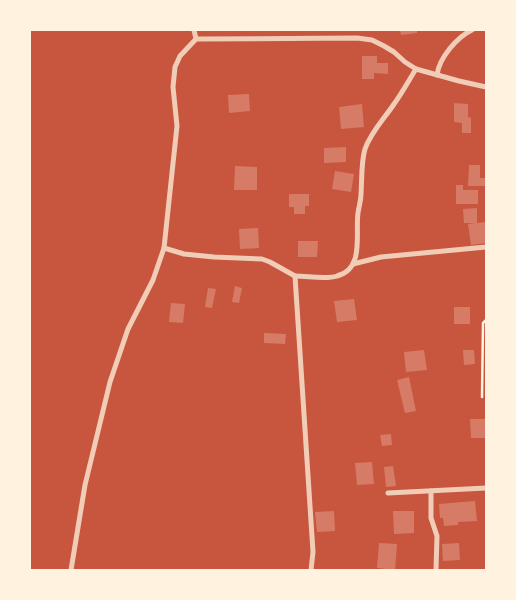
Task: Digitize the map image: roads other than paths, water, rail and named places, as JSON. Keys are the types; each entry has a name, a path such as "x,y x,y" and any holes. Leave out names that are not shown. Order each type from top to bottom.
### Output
{"street":[{"path":"194,30 196,39"},
{"path":"437,75 441,61 446,53 472,30"},
{"path":"71,570 85,485 110,382 128,329 153,280 164,248 177,126 173,87 175,67 180,56 196,39 357,38 372,40 384,46 416,69 486,87"},
{"path":"164,248 184,254 262,259 296,276 331,277 339,276 346,272 353,264 356,255 364,151 369,139 416,69"},
{"path":"353,264 381,257 486,247"},
{"path":"296,276 313,552 311,570"},
{"path":"388,493 486,488"},
{"path":"431,491 431,518 437,536 436,570"}]}
